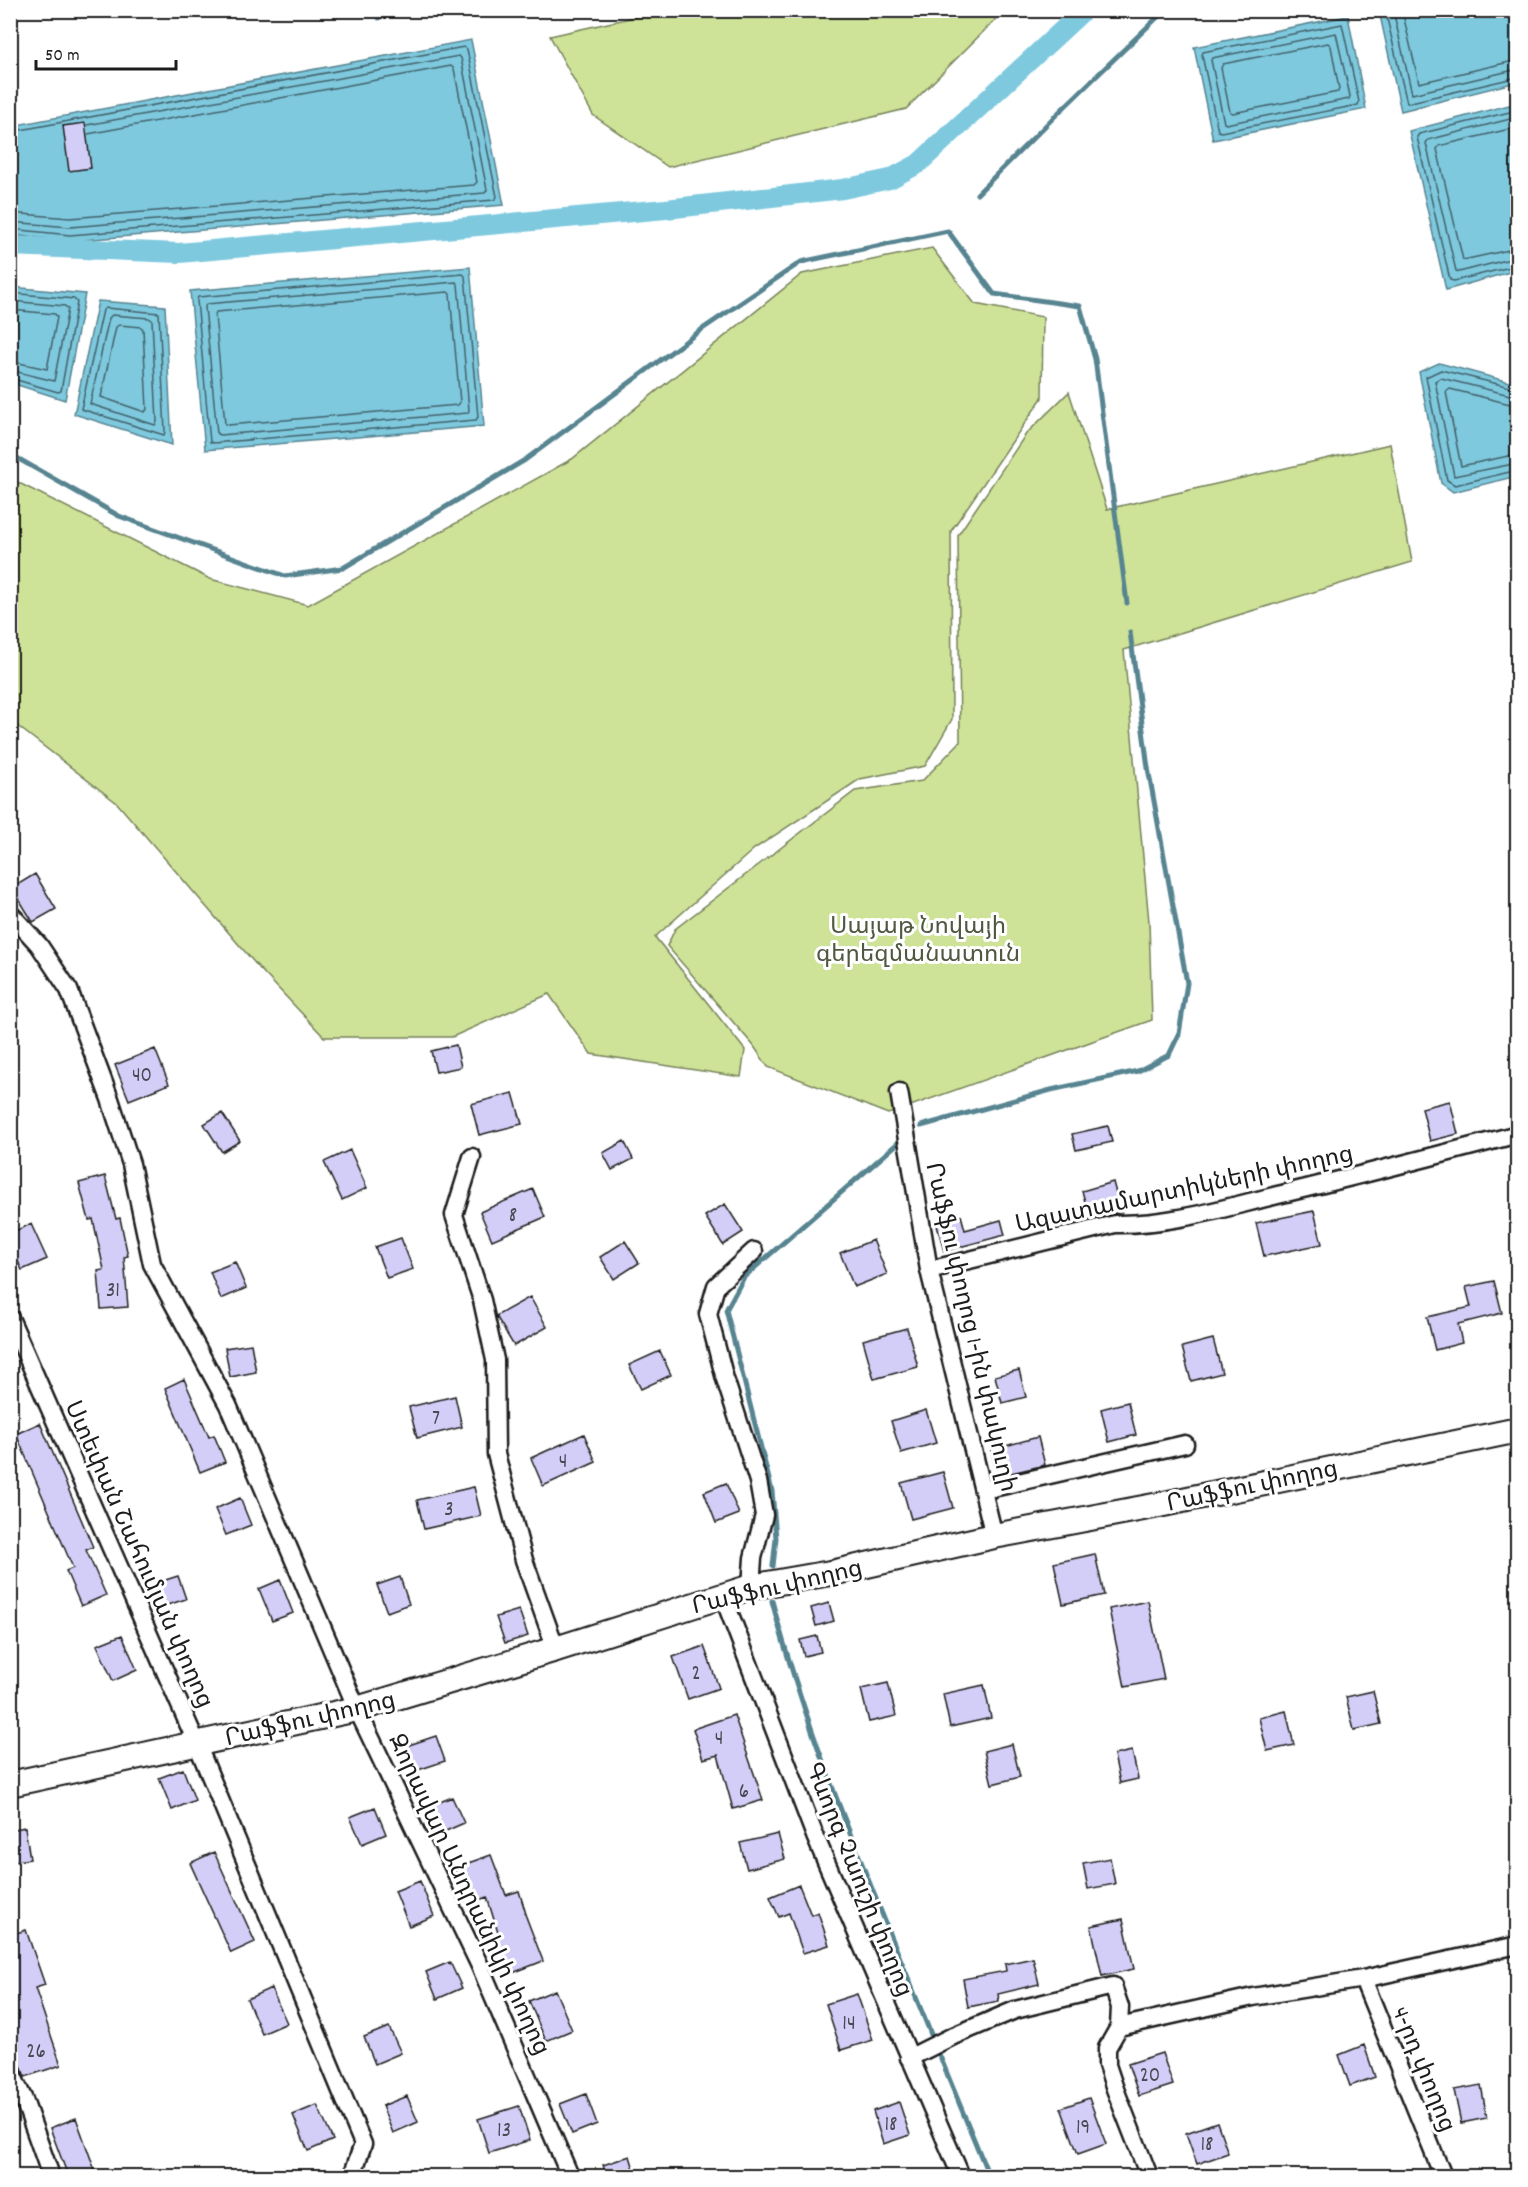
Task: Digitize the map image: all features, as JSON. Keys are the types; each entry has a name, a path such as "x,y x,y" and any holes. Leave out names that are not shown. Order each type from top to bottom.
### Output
{"main road":[{"name":"Րաֆֆու փողոց","path":"10,1784 357,1709 751,1587 836,1572 994,1536 1154,1506 1518,1430"}],"street":[{"name":"Զորավար Անդրանիկի փողոց","path":"10,913 39,945 69,990 110,1099 131,1164 152,1264 228,1406 357,1709 480,1966 570,2176"},
{"name":"Րաֆֆու փողոց 1-ին փակուղի","path":"899,1092 929,1270 994,1536"},
{"name":"Ազատամարտիկների փողոց","path":"929,1270 1115,1224 1136,1224 1187,1217 1446,1154 1518,1134"},
{"path":"472,1157 454,1215 482,1300 495,1360 496,1454 524,1560 556,1649"},
{"path":"751,1587 753,1557 764,1515 758,1481 725,1379 708,1314 716,1286 754,1251"},
{"name":"Ստեփան Շահումյան փողոց","path":"10,1318 197,1744 363,2144 347,2176"},
{"path":"984,1490 1185,1444"},
{"name":"Գևորգ Չաուշի փողոց","path":"723,1596 814,1836 962,2176"},
{"path":"1119,2027 1253,1997 1363,1979 1518,1946"},
{"name":"4-րդ փողոց","path":"1363,1979 1443,2176"},
{"path":"909,2058 951,2037 1016,2010 1113,1986 1120,2007 1119,2027 1107,2048 1107,2065 1114,2089 1149,2176"},
{"path":"10,2070 17,2103 51,2176"}],"green space":[{"path":"666,10 1004,11 906,109 668,167 593,115 550,36"},
{"path":"932,248 975,304 1043,317 1042,398 951,531 952,719 925,766 860,779 754,849 655,937 745,1050 741,1077 591,1054 549,994 452,1037 324,1037 259,968 117,803 11,721 11,479 210,579 308,605 572,459 802,274"},
{"name":"Սայաթ Նովայի գերեզմանատուն","path":"1069,392 1107,509 1390,444 1412,562 1124,650 1149,922 1152,1020 888,1114 768,1067 753,1045 667,946 675,929 855,791 922,781 960,742 958,535 1026,434"}],"water":[{"path":"1379,11 1517,11 1517,82 1401,111"},
{"path":"1348,16 1366,109 1213,140 1194,47"},
{"path":"471,40 504,205 70,241 11,235 11,126"},
{"path":"1517,103 1517,270 1446,290 1409,131"},
{"path":"470,267 484,426 205,450 190,291"},
{"path":"11,287 85,294 65,400 11,383"},
{"path":"98,301 165,306 172,445 74,414"},
{"path":"1439,363 1517,384 1517,476 1453,492 1441,483 1419,372"}],"building":[{"path":"85,123 91,168 69,171 63,126"},
{"path":"35,874 56,909 33,922 12,888"},
{"path":"456,1045 461,1067 436,1072 431,1051"},
{"path":"155,1049 169,1084 129,1100 115,1065"},
{"path":"513,1093 522,1124 479,1135 471,1104"},
{"path":"1450,1101 1458,1134 1430,1141 1422,1108"},
{"path":"222,1113 240,1141 222,1152 204,1124"},
{"path":"1108,1126 1112,1142 1076,1150 1072,1134"},
{"path":"624,1141 633,1159 612,1170 603,1153"},
{"path":"350,1150 367,1188 342,1200 324,1162"},
{"path":"105,1176 116,1219 120,1218 128,1256 124,1257 128,1307 101,1309 98,1271 104,1270 93,1219 89,1220 79,1183"},
{"path":"1113,1182 1121,1212 1090,1219 1082,1191"},
{"path":"533,1189 545,1217 492,1240 480,1212"},
{"path":"725,1204 743,1232 723,1245 705,1216"},
{"path":"1314,1211 1322,1244 1264,1256 1256,1223"},
{"path":"961,1215 965,1230 1001,1220 1005,1235 944,1251 936,1222"},
{"path":"31,1224 47,1259 22,1270 10,1244 10,1233"},
{"path":"401,1238 413,1269 387,1278 375,1247"},
{"path":"873,1240 887,1274 854,1287 840,1253"},
{"path":"625,1241 639,1263 614,1279 600,1257"},
{"path":"235,1262 246,1288 221,1299 210,1272"},
{"path":"1494,1281 1502,1313 1458,1324 1462,1343 1435,1350 1427,1317 1471,1307 1466,1287"},
{"path":"530,1297 547,1327 514,1346 496,1316"},
{"path":"907,1328 918,1367 874,1379 863,1340"},
{"path":"1213,1339 1222,1373 1191,1381 1182,1347"},
{"path":"251,1344 256,1372 230,1377 225,1348"},
{"path":"660,1351 671,1375 641,1389 629,1365"},
{"path":"1019,1370 1026,1397 1002,1403 995,1376"},
{"path":"184,1379 209,1437 214,1435 225,1462 200,1472 165,1388"},
{"path":"455,1396 462,1427 417,1438 409,1407"},
{"path":"1128,1402 1136,1435 1109,1442 1101,1409"},
{"path":"926,1410 936,1443 901,1453 891,1421"},
{"path":"40,1423 93,1547 86,1550 106,1595 81,1606 66,1571 73,1568 16,1434"},
{"path":"584,1434 596,1462 543,1486 531,1458"},
{"path":"1038,1437 1045,1465 998,1476 991,1450"},
{"path":"943,1472 953,1508 911,1519 901,1483"},
{"path":"726,1483 739,1514 716,1523 704,1492"},
{"path":"474,1487 481,1516 424,1529 417,1500"},
{"path":"240,1498 251,1525 226,1535 215,1509"},
{"path":"1095,1554 1104,1595 1063,1604 1054,1563"},
{"path":"178,1576 186,1599 155,1609 147,1586"},
{"path":"400,1577 409,1604 387,1612 377,1585"},
{"path":"280,1580 293,1613 272,1621 259,1589"},
{"path":"1148,1601 1164,1679 1125,1687 1109,1609"},
{"path":"829,1603 834,1621 816,1626 811,1608"},
{"path":"519,1610 528,1636 505,1643 496,1617"},
{"path":"122,1635 137,1670 113,1681 97,1645"},
{"path":"817,1636 821,1652 804,1656 800,1640"},
{"path":"704,1646 719,1688 688,1699 673,1657"},
{"path":"888,1683 896,1716 869,1722 861,1689"},
{"path":"984,1685 991,1718 950,1727 943,1694"},
{"path":"1373,1691 1381,1724 1354,1730 1346,1697"},
{"path":"1286,1711 1294,1745 1267,1751 1259,1718"},
{"path":"734,1715 763,1800 733,1809 718,1755 703,1759 693,1729"},
{"path":"436,1736 445,1761 415,1771 406,1746"},
{"path":"1012,1744 1020,1777 992,1784 984,1751"},
{"path":"1132,1751 1138,1779 1120,1783 1114,1755"},
{"path":"183,1769 195,1800 172,1810 159,1778"},
{"path":"452,1797 464,1823 439,1834 428,1807"},
{"path":"375,1807 386,1834 362,1844 350,1817"},
{"path":"25,1827 30,1859 10,1862 10,1830"},
{"path":"778,1834 785,1859 747,1869 740,1843"},
{"path":"214,1852 255,1942 231,1953 190,1863"},
{"path":"491,1855 506,1895 519,1891 543,1961 510,1974 495,1937 499,1936 487,1897 467,1904 454,1868"},
{"path":"1110,1858 1115,1884 1088,1889 1083,1863"},
{"path":"420,1881 434,1916 409,1926 395,1891"},
{"path":"799,1885 811,1915 818,1912 829,1945 803,1953 789,1913 779,1917 770,1897"},
{"path":"1123,1919 1134,1969 1102,1976 1091,1926"},
{"path":"26,1930 45,1985 35,1988 61,2065 25,2077 10,2034 10,1935"},
{"path":"1033,1958 1039,1984 998,1994 999,2001 968,2007 963,1979 1006,1971 1005,1964"},
{"path":"450,1962 462,1988 437,1999 426,1972"},
{"path":"271,1988 287,2023 262,2034 247,1999"},
{"path":"555,1990 572,2030 546,2041 529,2001"},
{"path":"857,1994 873,2040 841,2050 826,2004"},
{"path":"389,2027 401,2053 375,2064 364,2037"},
{"path":"1364,2045 1375,2077 1350,2086 1339,2055"},
{"path":"1162,2053 1173,2085 1139,2096 1128,2064"},
{"path":"1481,2085 1487,2118 1461,2123 1454,2090"},
{"path":"586,2094 597,2124 572,2134 560,2104"},
{"path":"407,2096 418,2122 393,2133 382,2106"},
{"path":"1089,2098 1106,2144 1078,2154 1061,2108"},
{"path":"899,2102 910,2135 883,2144 873,2111"},
{"path":"317,2105 333,2140 308,2151 293,2115"},
{"path":"519,2106 530,2140 489,2153 478,2119"},
{"path":"76,2118 97,2176 68,2176 50,2128"},
{"path":"1217,2122 1228,2153 1197,2164 1186,2133"},
{"path":"630,2156 636,2176 607,2176 603,2165"}],"waterway":[{"path":"378,10 379,18"},
{"path":"10,246 179,253 666,209 843,189 890,179 918,164 1084,10"},
{"path":"977,194 1165,10"},
{"path":"10,454 119,516 285,576 343,568 525,460 701,330 801,262 948,231 994,294 1080,306 1095,359 1127,603"},
{"path":"921,1126 1051,1090 1138,1071 1169,1055 1179,1034 1187,983 1148,768 1130,632"},
{"path":"773,1566 776,1538 772,1491 726,1310 744,1277 898,1143"},
{"path":"772,1601 788,1657 826,1769 934,2042"},
{"path":"939,2054 989,2176"}]}
